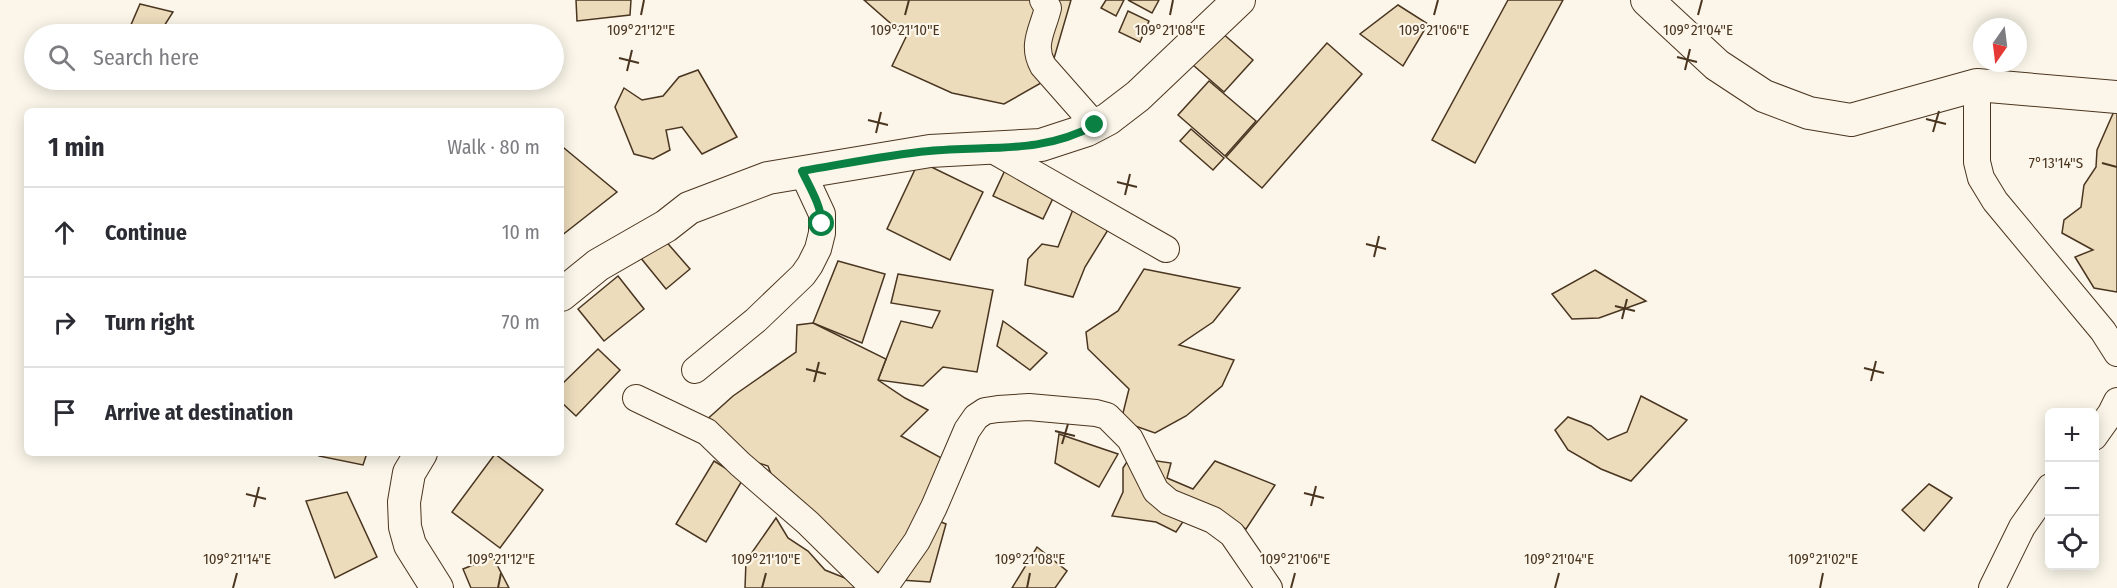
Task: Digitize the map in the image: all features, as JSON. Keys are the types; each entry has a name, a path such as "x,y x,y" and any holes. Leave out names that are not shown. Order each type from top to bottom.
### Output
{"street":[{"path":"1042,0 1048,8 1038,41 1038,57 1043,66 1095,125"},
{"path":"564,293 598,265 666,226 689,208 768,178 930,151 1041,145 1095,125 1107,119 1145,90 1239,0"},
{"path":"1647,0 1717,65 1764,96 1809,113 1851,120 1977,85 2117,97"},
{"path":"1977,85 1977,162 1981,178 1995,201 2103,331 2117,353"},
{"path":"991,149 1166,249"},
{"path":"695,370 756,320 803,275 810,265 818,249 822,214 802,171"},
{"path":"636,398 707,432 808,523 826,544 874,588"},
{"path":"2099,430 2117,401"},
{"path":"884,588 916,541 976,417 985,411 1029,407 1084,411 1107,416 1130,439 1156,490 1168,502 1213,520 1232,534 1269,588"},
{"path":"419,456 409,472 404,502 405,527 410,545 437,588"},
{"path":"1992,588 2022,527 2045,493"}],"building":[{"path":"576,0 631,0 630,15 577,21"},
{"path":"864,0 1071,0 1048,79 1004,104 952,93 892,66 906,37"},
{"path":"1106,0 1124,0 1116,16 1101,8"},
{"path":"1128,0 1159,0 1152,13"},
{"path":"1508,0 1563,0 1475,163 1432,140"},
{"path":"140,4 173,12 165,24 131,24"},
{"path":"1398,5 1428,24 1403,66 1360,34"},
{"path":"1128,11 1149,21 1140,42 1119,32"},
{"path":"1221,32 1253,60 1224,92 1193,65"},
{"path":"1327,43 1362,74 1262,188 1226,157"},
{"path":"698,70 737,137 702,154 682,127 666,130 670,150 653,159 634,154 615,107 624,88 642,100 663,96 679,77"},
{"path":"1209,81 1256,121 1225,156 1178,115"},
{"path":"2115,109 2117,110 2117,292 2094,288 2075,257 2093,250 2062,233 2064,220 2081,207 2084,185 2096,167 2097,150"},
{"path":"1191,129 1224,158 1213,170 1180,141"},
{"path":"564,148 617,192 564,234"},
{"path":"919,161 983,192 950,260 887,229"},
{"path":"1006,168 1056,192 1043,219 993,196"},
{"path":"1076,202 1116,217 1085,267 1073,297 1025,285 1028,259 1042,244 1058,247"},
{"path":"663,238 690,269 666,289 640,257"},
{"path":"838,261 885,274 862,343 813,323"},
{"path":"1144,269 1240,288 1213,322 1179,345 1234,360 1222,386 1186,416 1155,433 1121,421 1129,389 1088,349 1086,332 1118,311"},
{"path":"1595,270 1646,301 1599,318 1572,319 1552,294"},
{"path":"898,274 993,290 977,372 943,367 923,386 878,380 901,321 932,328 940,311 891,303"},
{"path":"618,276 644,309 604,341 578,309"},
{"path":"1003,321 1047,353 1030,370 997,346"},
{"path":"813,323 886,359 878,380 928,410 901,436 947,461 924,515 946,524 930,582 900,580 848,561 776,487 768,466 740,457 703,423 733,396 796,352 797,325"},
{"path":"598,349 620,370 576,416 564,405 564,382"},
{"path":"1641,396 1687,420 1631,481 1601,469 1568,450 1555,430 1568,417 1591,426 1608,440 1627,432"},
{"path":"1059,434 1118,454 1099,487 1055,463"},
{"path":"319,456 366,456 363,465"},
{"path":"494,456 498,456 543,490 500,548 452,512"},
{"path":"1130,457 1171,463 1167,478 1193,489 1215,461 1275,485 1246,529 1195,504 1176,532 1156,522 1112,516 1123,492 1123,468"},
{"path":"714,461 743,479 706,542 676,524"},
{"path":"1929,484 1952,498 1924,531 1902,510"},
{"path":"347,492 377,557 335,578 306,501"},
{"path":"776,518 788,538 808,551 825,570 870,588 745,588 746,561"},
{"path":"1037,547 1067,571 1055,588 1012,588"},
{"path":"493,557 509,588 471,588 463,569"}],"route":[{"path":"822,224 822,214 802,171 930,151 1041,145 1087,130 1095,125"}]}
